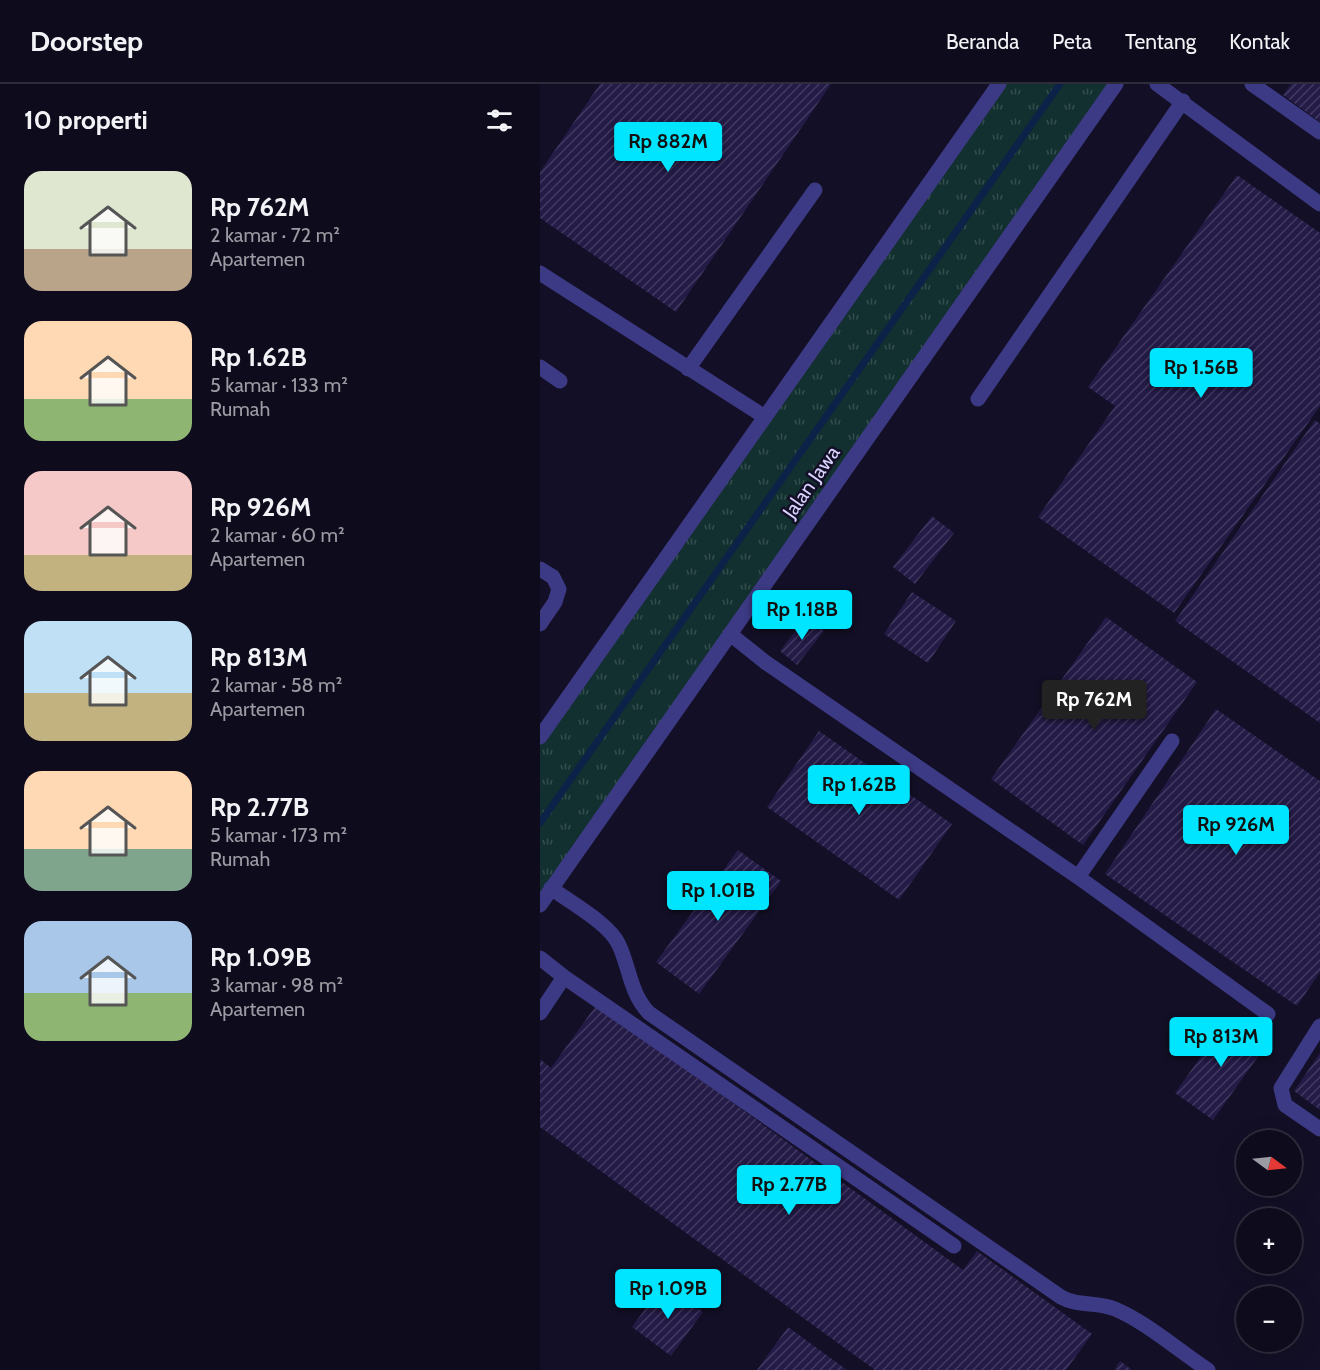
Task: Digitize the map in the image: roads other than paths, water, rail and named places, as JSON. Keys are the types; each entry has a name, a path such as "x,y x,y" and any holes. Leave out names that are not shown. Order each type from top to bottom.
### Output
{"street":[{"path":"540,736 999,84"},
{"name":"Jalan Jawa","path":"540,905 1116,84"},
{"path":"1157,84 1320,204"},
{"path":"1252,84 1320,132"},
{"path":"978,399 1183,101"},
{"path":"688,369 815,190"},
{"path":"540,273 765,417"},
{"path":"540,367 560,381"},
{"path":"540,569 553,577 559,589 555,603 540,624"},
{"path":"730,634 765,662 1078,877 1268,1014"},
{"path":"1078,877 1172,741"},
{"path":"551,888 610,932 619,944 638,1002 649,1013 1061,1297 1070,1302 1102,1305 1119,1311 1208,1370"},
{"path":"540,958 564,977 954,1246"},
{"path":"540,1013 564,977"},
{"path":"1320,1026 1281,1088 1285,1105 1320,1129"}],"waterway":[{"path":"540,823 1060,84"}]}
